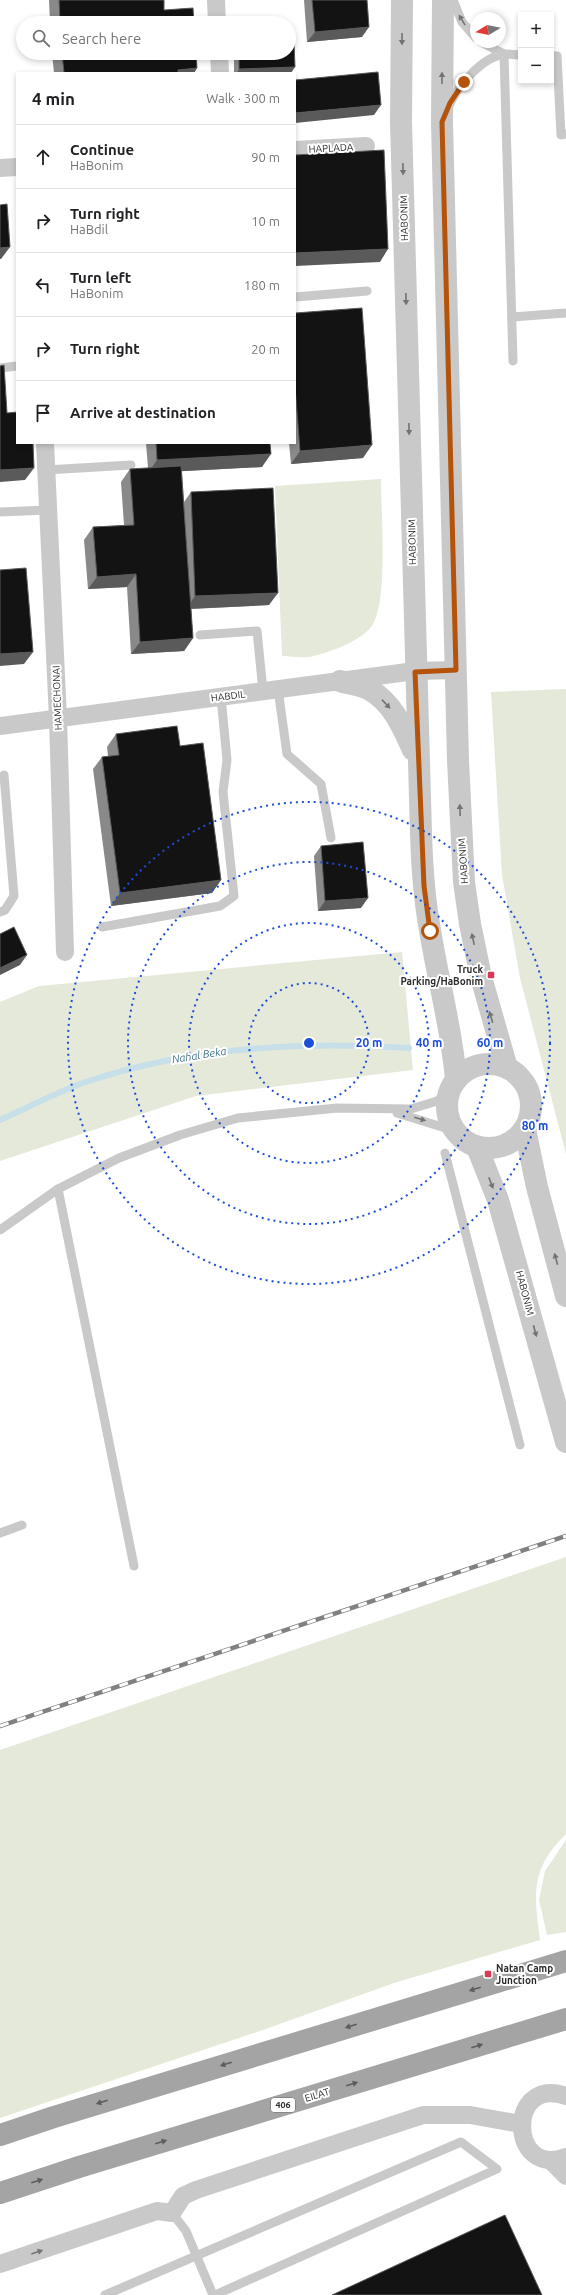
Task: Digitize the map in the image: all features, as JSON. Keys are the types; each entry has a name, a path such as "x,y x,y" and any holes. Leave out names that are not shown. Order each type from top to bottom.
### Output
{"main road":[{"path":"0,2135 54,2117 566,1961"},
{"name":"EILAT","path":"0,2193 566,2019"}],"street":[{"path":"216,0 217,16"},
{"name":"HABONIM","path":"402,0 401,122 417,761 424,886 430,931 453,1046 453,1086"},
{"name":"HABONIM","path":"443,0 442,122 456,670 464,882 470,924 480,973 507,1068"},
{"path":"219,60 220,72"},
{"name":"HAPLADA","path":"296,150 366,146"},
{"path":"0,168 16,167"},
{"name":"HAMECHONAI","path":"45,444 58,718 65,952"},
{"name":"HABDIL","path":"0,726 340,681 415,672 456,670"},
{"path":"340,681 370,690 386,703 400,720 417,761"},
{"path":"494,1064 507,1068 519,1076 528,1088 531,1109 525,1129 516,1139 504,1146 491,1149 477,1147 465,1141 455,1131 449,1119 447,1106 453,1086 466,1071 479,1065 494,1064"},
{"path":"525,1129 537,1188 566,1296"},
{"name":"HABONIM","path":"477,1147 498,1200 566,1442"},
{"path":"566,2096 554,2093 542,2095 532,2100 525,2109 521,2124 524,2142 531,2151 558,2158 566,2176"},
{"path":"0,2264 157,2211 172,2214 183,2196 196,2190 413,2117 452,2113 521,2124"}],"lane":[{"path":"453,0 462,22 470,31"},
{"path":"493,48 504,54 518,55"},
{"path":"442,122 450,103 464,82 481,65 504,54"},
{"path":"504,54 513,361"},
{"path":"554,56 557,56 562,135 566,134"},
{"path":"296,297 367,291"},
{"path":"512,317 566,313"},
{"path":"0,368 16,366"},
{"path":"46,470 131,465"},
{"path":"0,512 48,510"},
{"path":"200,634 257,632 287,754 321,784 331,838"},
{"path":"102,927 220,906 234,896 223,792 227,760 221,697"},
{"path":"0,912 4,910 14,896 4,825 4,775"},
{"path":"0,1230 58,1189 118,1158 180,1134 238,1118 337,1108 384,1109 423,1106 453,1086"},
{"path":"384,1109 428,1121 455,1131"},
{"path":"445,1152 520,1445"},
{"path":"58,1189 134,1566"},
{"path":"0,1533 22,1525"},
{"path":"106,2295 196,2255 461,2142 497,2169 214,2295 196,2255 186,2231 172,2214"}],"shaded area":[{"path":"381,479 383,554 381,595 378,612 373,624 361,636 353,641 326,653 309,657 282,656 275,486"},
{"path":"566,689 566,1154 520,978 502,875 491,692"},
{"path":"402,952 413,1070 196,1096 0,1161 0,1002 39,986"},
{"path":"566,1557 566,1834 554,1847 546,1859 540,1871 537,1883 536,1909 540,1940 394,1983 263,2030 0,2118 0,1750"},
{"path":"566,1840 566,1932 547,1935 539,1900 545,1871"}],"building":[{"path":"59,0 164,0 164,10 193,8 194,16 60,16"},
{"path":"312,0 367,0 369,27 315,32"},
{"path":"63,60 196,60 197,68 178,70 178,72 64,72"},
{"path":"239,60 295,60 295,67 239,69"},
{"path":"378,72 381,105 296,113 296,80"},
{"path":"384,150 388,249 296,253 296,155"},
{"path":"7,204 10,247 0,248 0,205"},
{"path":"362,308 372,445 300,451 296,399 296,313"},
{"path":"4,365 7,413 16,412 16,444 33,444 34,468 0,470 0,366"},
{"path":"156,444 270,444 271,454 157,460"},
{"path":"181,466 193,638 140,642 136,574 97,577 93,527 134,525 130,469"},
{"path":"273,488 278,593 195,596 191,492"},
{"path":"26,568 33,652 0,654 0,570"},
{"path":"177,726 180,746 203,743 221,880 120,893 102,757 119,755 116,734"},
{"path":"363,842 368,898 325,901 321,846"},
{"path":"14,927 27,955 0,968 0,934"},
{"path":"505,2215 542,2295 332,2295"}],"waterway":[{"name":"Nahal Beka","path":"0,1120 83,1083 162,1061 244,1049 327,1045 409,1048"}],"railway":[{"path":"0,1726 566,1536"}],"place":[{"name":"Truck Parking/HaBonim","path":"491,975"},
{"name":"Natan Camp Junction","path":"488,1974"}],"route":[{"path":"430,931 424,886 417,761 415,672 456,670 442,122 450,103 464,82"}]}
